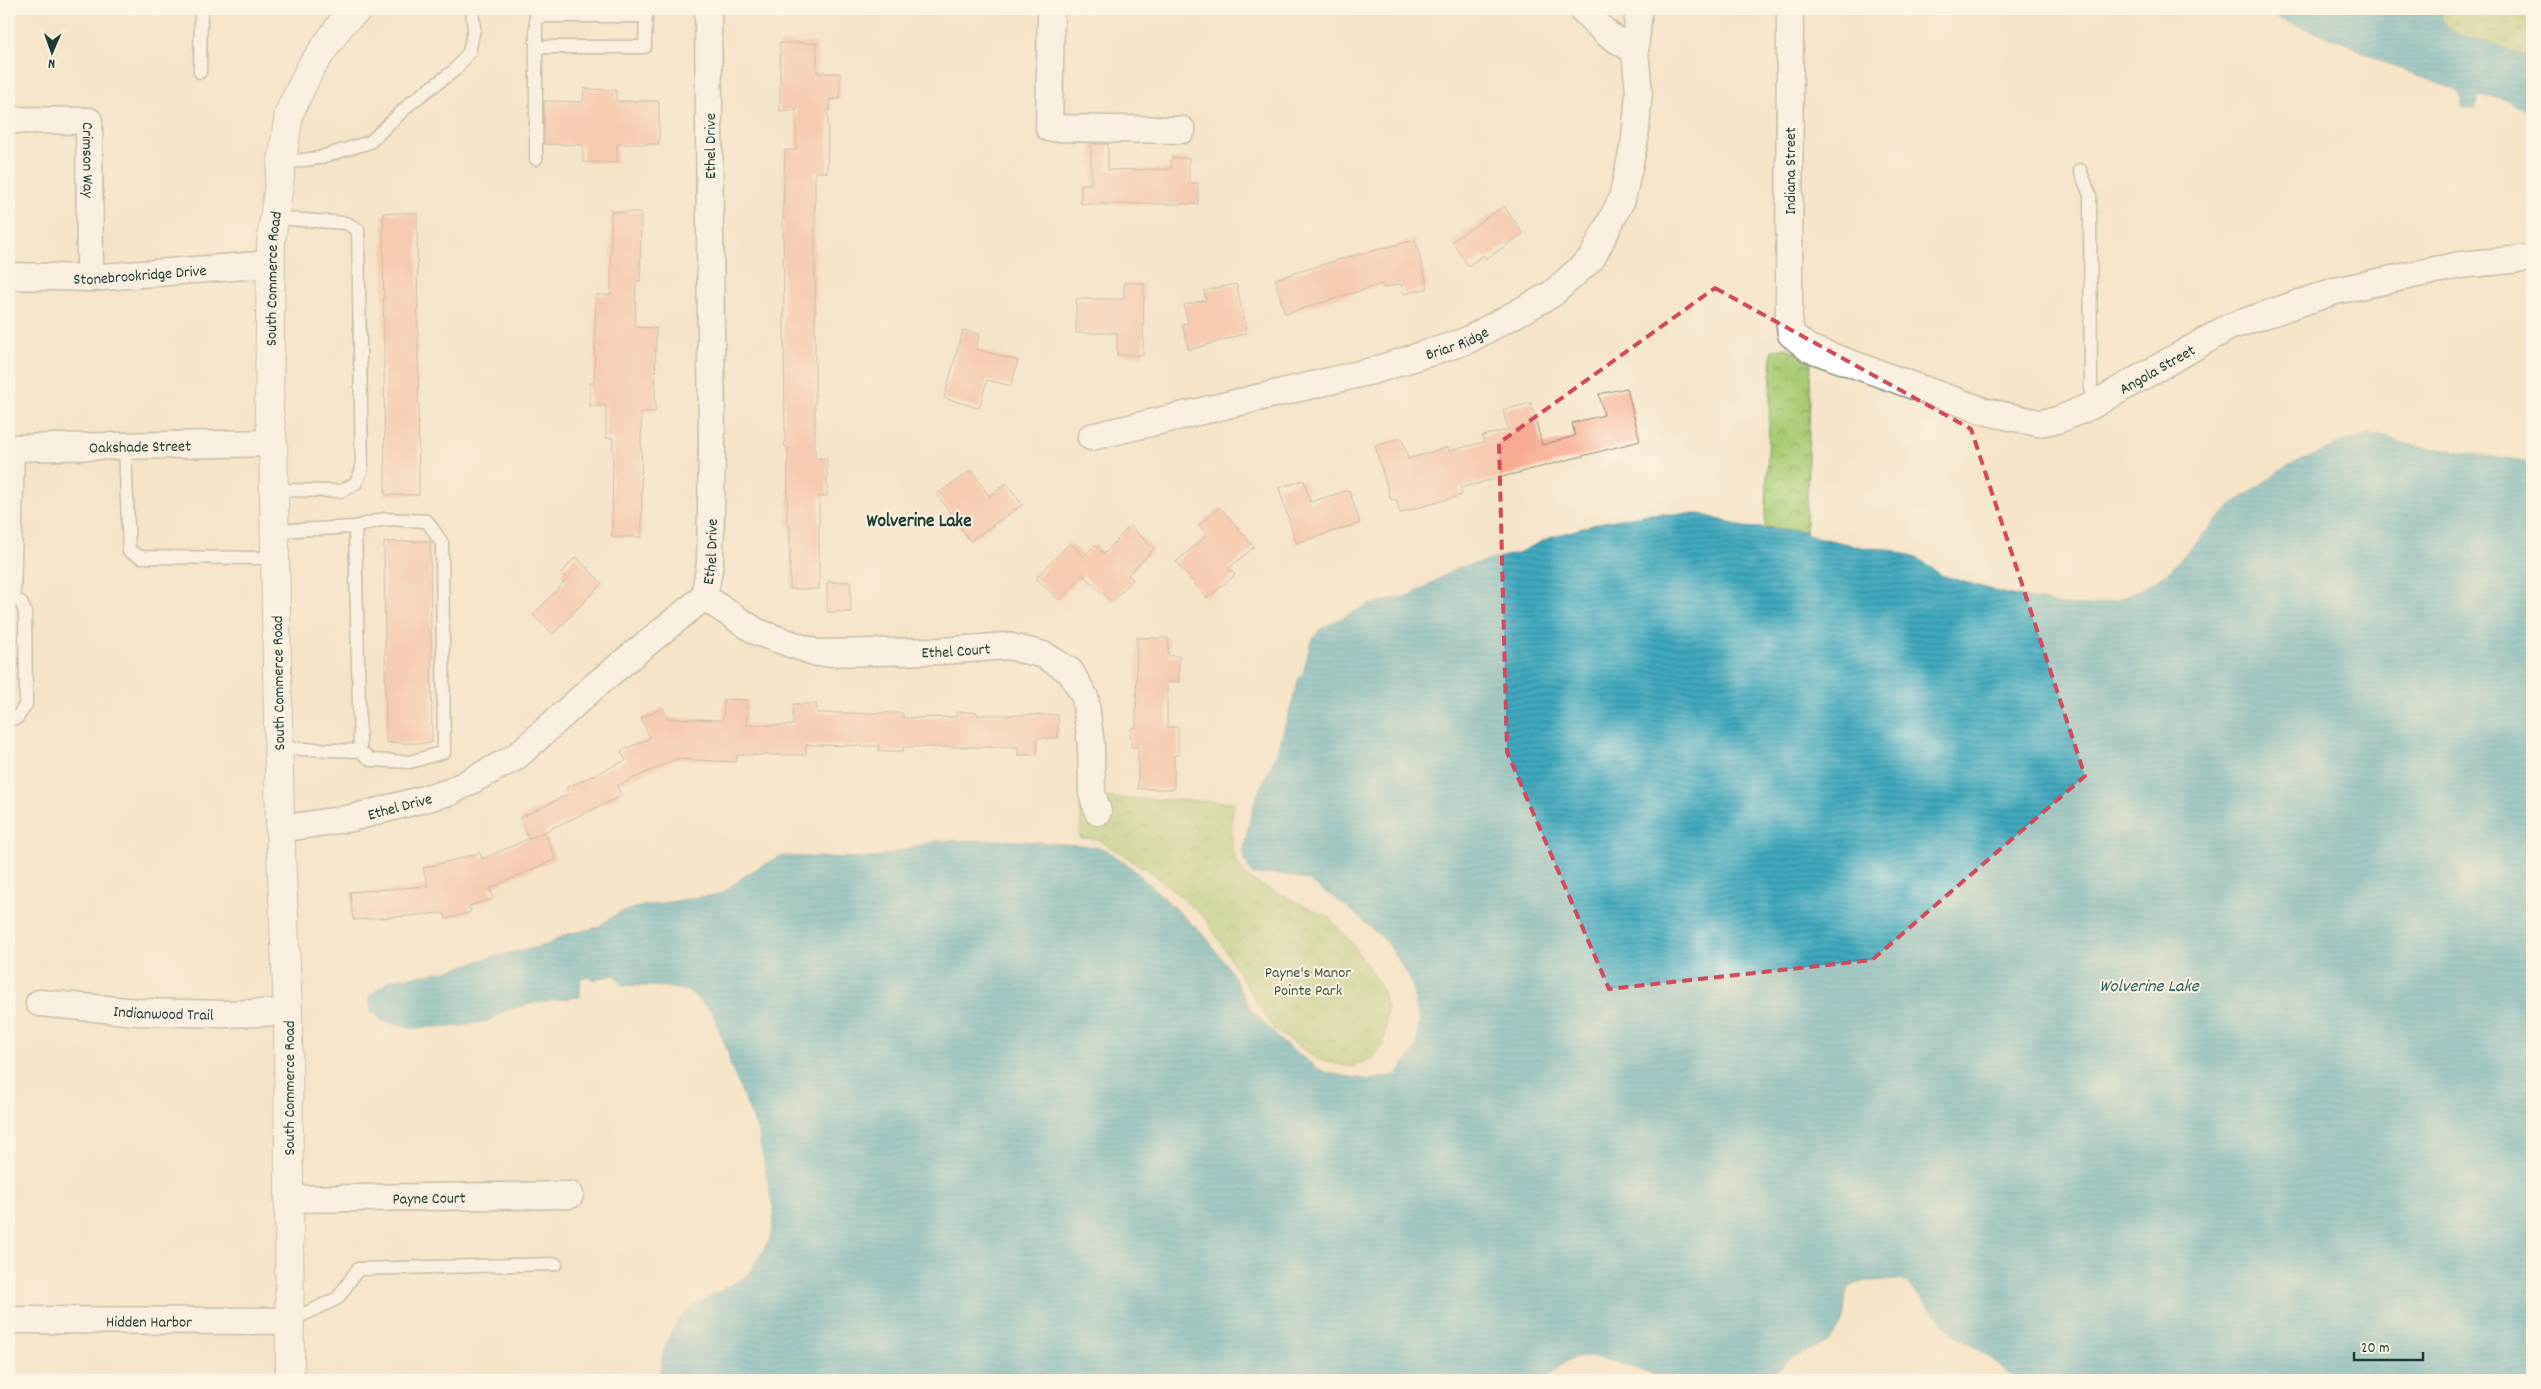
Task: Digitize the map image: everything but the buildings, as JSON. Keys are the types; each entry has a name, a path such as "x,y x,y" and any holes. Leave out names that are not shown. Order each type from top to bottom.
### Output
{"street":[{"name":"Ethel Drive","path":"280,829 352,818 450,792 516,757 598,683 704,597 710,564 712,449 708,9"},
{"path":"1051,9 1049,128 1182,130"},
{"path":"1582,9 1607,34 1635,52"},
{"name":"Briar Ridge","path":"1092,436 1372,371 1466,341 1552,294 1592,258 1622,199 1635,139 1639,92 1635,52 1639,9"},
{"name":"Indiana Street","path":"1790,9 1788,318 1791,334"},
{"name":"South Commerce Road","path":"290,1380 288,1012 280,829 273,443 269,411 271,264 274,218 289,113 311,67 342,14"},
{"name":"Crimson Way","path":"9,120 89,121 90,278"},
{"name":"Angola Street","path":"1791,334 1808,348 1984,411 2014,419 2038,422 2058,420 2092,406 2229,327 2335,292 2460,265 2532,258"},
{"name":"Stonebrookridge Drive","path":"9,276 90,278 271,264"},
{"name":"Oakshade Street","path":"13,448 273,443"},
{"name":"Ethel Court","path":"704,597 757,632 817,653 942,651 1008,646 1044,655 1070,671 1086,697 1091,745 1092,793 1098,812"},
{"name":"Indianwood Trail","path":"39,1003 138,1012 225,1014 288,1012"},
{"name":"Payne Court","path":"288,1199 570,1195"},
{"name":"Hidden Harbor","path":"9,1320 290,1321"}],"lane":[{"path":"200,72 201,9"},
{"path":"282,163 318,158 370,142 413,101 455,70 469,52 474,29 472,9"},
{"path":"536,47 645,47 646,12 536,12 536,47 536,159"},
{"path":"2080,170 2090,195 2092,406"},
{"path":"274,218 346,223 358,230 362,469 356,483 341,491 274,490"},
{"path":"125,446 129,551 141,557 274,545 384,519 427,521 442,543 444,752 410,762 371,760 360,751 279,748"},
{"path":"9,718 17,718 26,704 25,612 21,602 12,598 13,448"},
{"path":"355,527 360,751"},
{"path":"290,1321 338,1298 358,1269 556,1264"}],"highlighted area":[{"path":"1715,288 1971,429 2085,776 1872,960 1609,989 1507,752 1499,443"}],"green space":[{"path":"2358,9 2532,9 2532,78"},
{"path":"1787,348 1811,360 1806,531 1765,527 1772,350"},
{"name":"Payne's Manor Pointe Park","path":"1081,797 1234,802 1232,844 1234,854 1243,872 1251,880 1329,917 1351,942 1382,988 1387,1008 1384,1043 1372,1058 1353,1067 1319,1060 1273,1029 1206,919 1155,875 1097,839 1080,838"}],"water":[{"path":"2251,9 2440,9 2446,25 2458,34 2491,43 2532,59 2532,116 2507,100 2492,96 2478,98 2475,109 2462,107 2462,99 2457,91 2381,61 2343,42"},
{"name":"Wolverine Lake","path":"2368,435 2387,436 2400,443 2532,463 2532,1380 2017,1380 1986,1355 1952,1332 1907,1283 1900,1280 1867,1281 1849,1286 1842,1324 1835,1335 1824,1343 1790,1360 1767,1378 1757,1381 1668,1380 1608,1360 1585,1356 1576,1357 1568,1361 1546,1380 659,1380 662,1360 670,1334 680,1318 687,1310 748,1275 770,1239 774,1214 757,1129 730,1065 728,1053 712,1012 689,991 665,987 622,985 615,975 592,980 589,976 581,978 580,997 533,1003 505,1011 488,1021 462,1026 411,1028 383,1021 371,1011 369,996 390,980 447,971 491,957 547,945 564,935 598,927 618,913 642,906 714,895 725,891 744,876 779,856 874,858 936,841 1004,840 1082,845 1105,849 1132,868 1206,937 1230,970 1250,1008 1282,1042 1319,1069 1328,1073 1369,1080 1396,1075 1416,1049 1419,1022 1411,981 1387,942 1347,907 1309,881 1282,874 1252,875 1243,857 1255,800 1277,753 1299,678 1303,673 1310,644 1320,629 1368,605 1411,595 1457,568 1518,553 1551,537 1603,522 1648,514 1701,514 1744,527 1806,531 1807,535 1866,548 1889,549 1919,559 1941,575 2006,594 2062,605 2089,606 2116,600 2141,589 2167,573 2230,506 2287,466 2347,440"}],"district":[{"name":"Wolverine Lake","path":"919,519"}]}
